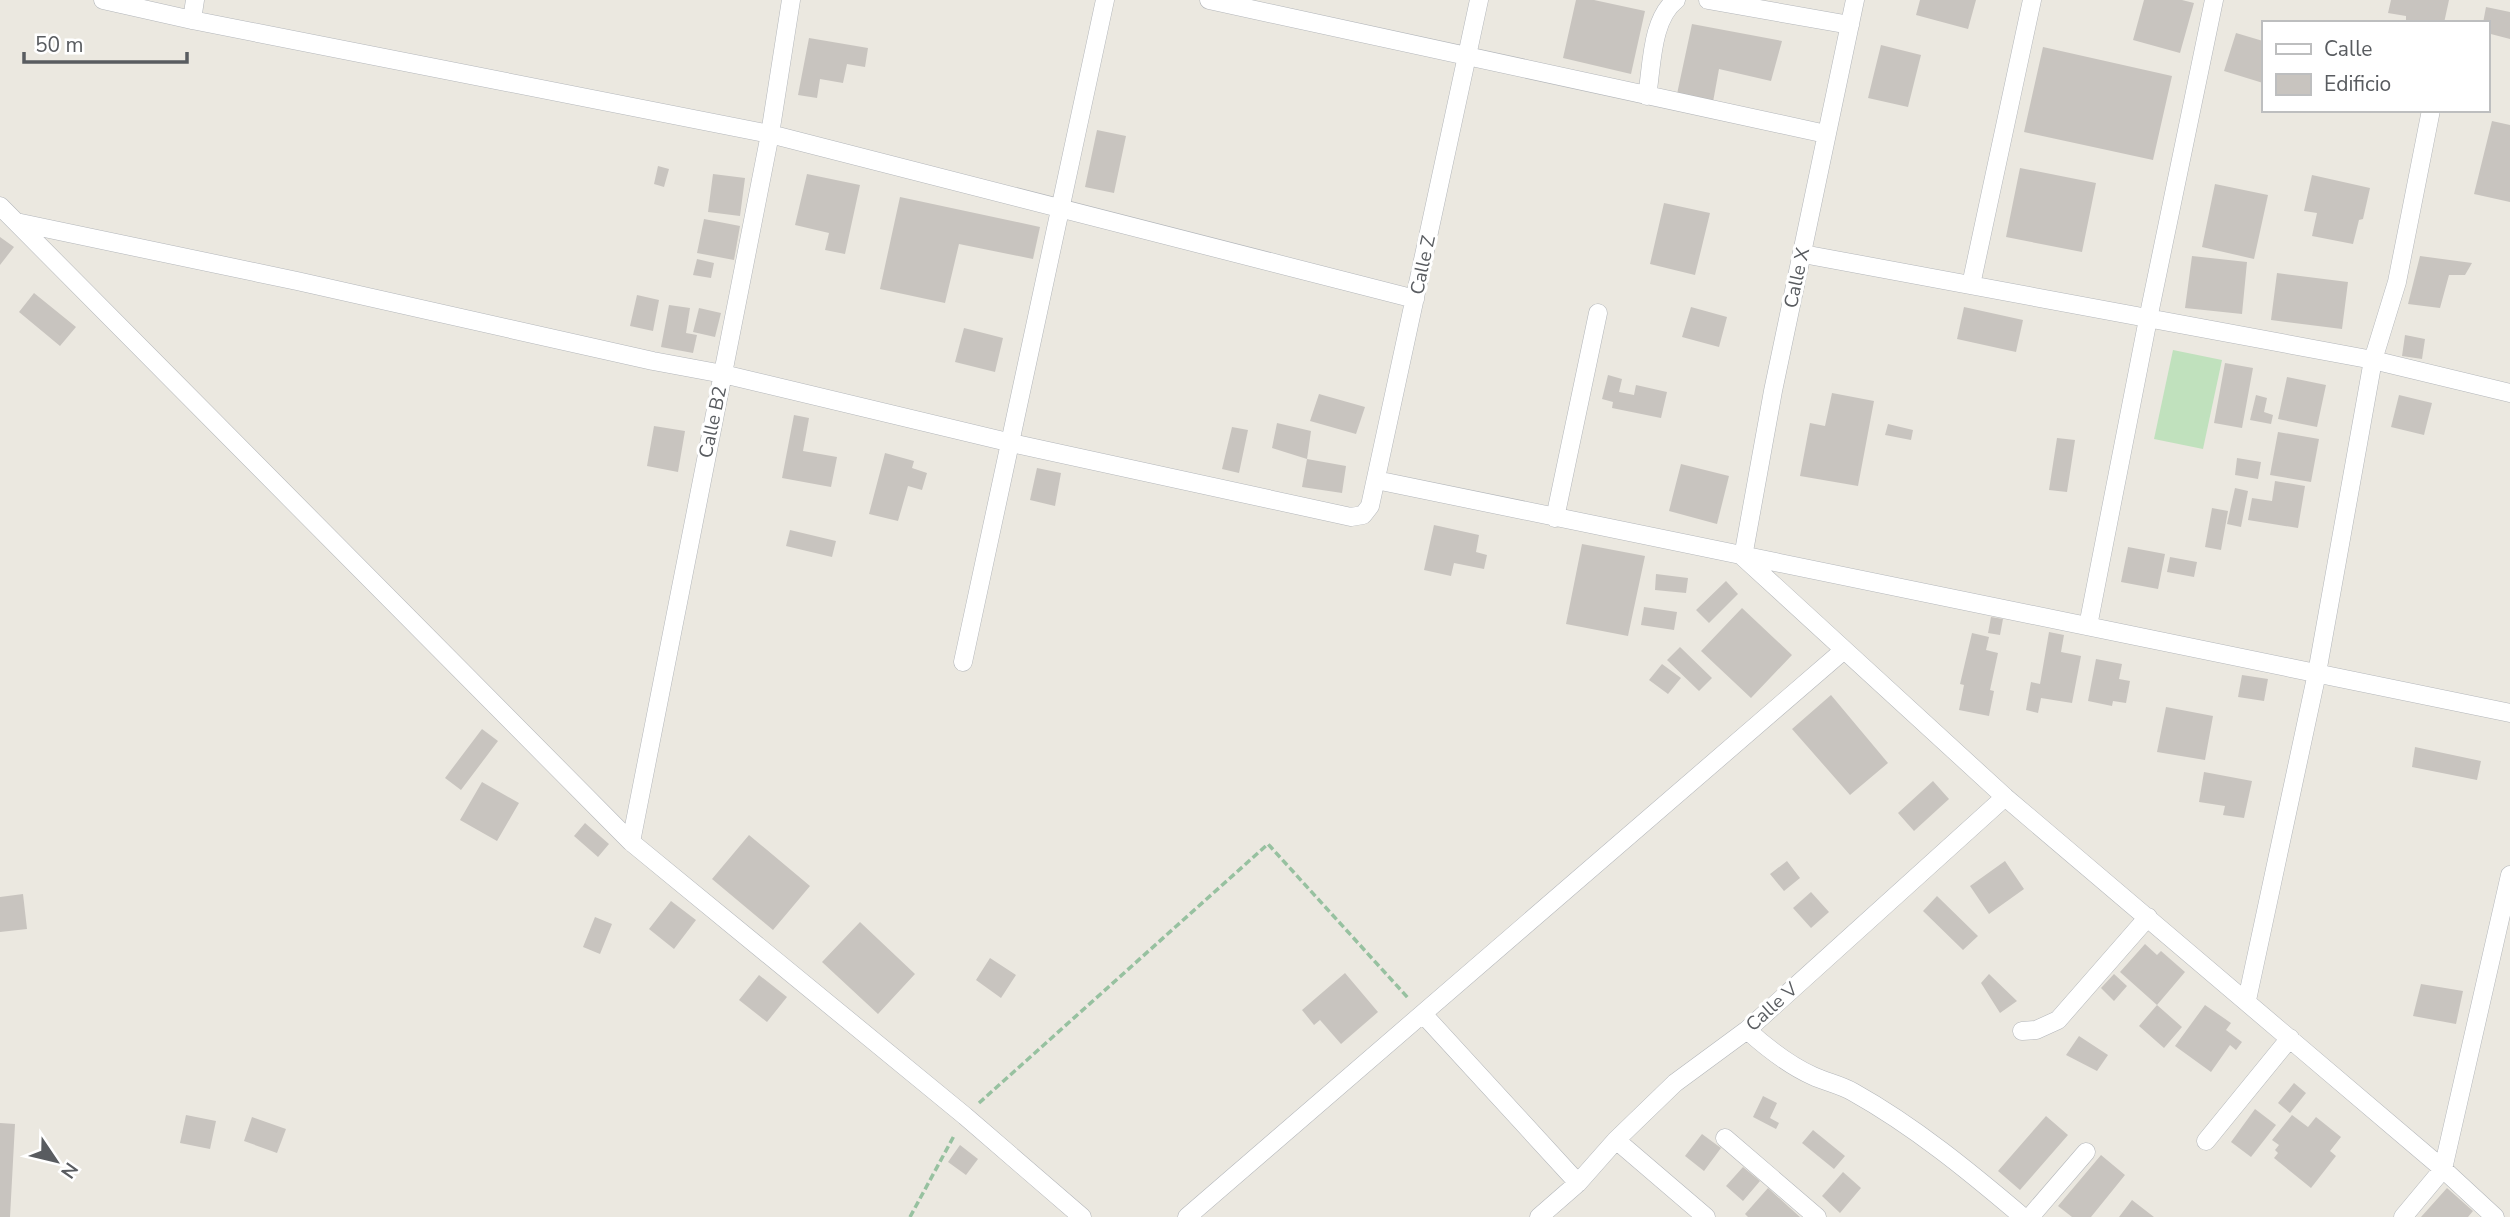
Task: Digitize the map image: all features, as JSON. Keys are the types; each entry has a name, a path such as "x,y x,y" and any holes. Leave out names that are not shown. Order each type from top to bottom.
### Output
{"street":[{"path":"103,0 770,134 1415,299"},
{"path":"192,20 195,0"},
{"name":"Calle B2","path":"631,842 770,134 791,0"},
{"path":"963,662 1105,0"},
{"path":"1209,0 1826,135"},
{"name":"Calle Z","path":"1010,443 1351,517 1363,515 1370,506 1376,480 1479,0"},
{"path":"1647,96 1657,31 1665,11 1676,0"},
{"path":"1708,0 1850,25"},
{"name":"Calle X","path":"1743,557 1773,391 1855,0"},
{"path":"1971,285 2032,0"},
{"path":"2088,626 2214,0"},
{"path":"2246,1000 2317,673 2373,359 2397,282 2431,112"},
{"path":"0,206 631,842 965,1116 1082,1217"},
{"path":"16,222 297,281 653,361 723,373 1010,443"},
{"path":"1802,254 2148,320 2373,359 2510,393"},
{"path":"1555,518 1598,313"},
{"path":"1376,480 2510,713"},
{"path":"1743,557 2006,797 2443,1169 2495,1217"},
{"path":"1188,1217 1844,650"},
{"name":"Calle V","path":"1539,1217 1578,1183 1616,1140 1675,1083 1747,1030 2006,797"},
{"path":"2403,1217 2443,1169 2503,941 2510,875"},
{"path":"2022,1031 2036,1030 2058,1020 2148,916"},
{"path":"1423,1014 1578,1183"},
{"path":"1747,1030 1784,1061 1851,1091 1908,1128 1974,1175 2023,1217"},
{"path":"2206,1141 2290,1038"},
{"path":"1725,1138 1817,1217"},
{"path":"1616,1140 1706,1217"},
{"path":"2030,1217 2086,1152"}],"path":[{"path":"910,1217 965,1116 1268,845 1423,1014"}],"green space":[{"path":"2173,350 2222,360 2203,449 2154,439"}],"building":[{"path":"1576,0 1594,0 1645,11 1631,74 1563,58"},
{"path":"1920,0 1976,0 1968,29 1916,15"},
{"path":"2144,0 2182,0 2194,3 2180,53 2133,40"},
{"path":"2391,0 2449,0 2444,21 2406,21 2406,16 2388,13"},
{"path":"2486,7 2510,12 2510,39 2489,34 2489,21 2483,21"},
{"path":"1692,24 1782,41 1771,81 1719,69 1713,102 1677,94"},
{"path":"2236,33 2262,41 2262,83 2224,71"},
{"path":"809,38 868,48 865,67 847,64 843,83 820,79 817,98 798,95"},
{"path":"1881,45 1921,55 1908,107 1868,98"},
{"path":"2043,47 2172,76 2153,160 2024,132"},
{"path":"2492,121 2510,125 2510,202 2474,194"},
{"path":"1097,130 1126,136 1114,193 1085,187"},
{"path":"658,166 669,169 664,187 654,184"},
{"path":"2020,168 2096,183 2082,252 2006,237"},
{"path":"713,174 745,178 740,216 708,212"},
{"path":"807,174 860,185 845,254 825,250 829,233 795,225"},
{"path":"2312,175 2370,188 2363,219 2359,220 2353,244 2312,236 2317,213 2304,211"},
{"path":"2215,184 2268,195 2254,259 2202,247"},
{"path":"900,197 1040,227 1033,259 959,244 945,303 880,289"},
{"path":"1664,203 1710,213 1695,275 1650,264"},
{"path":"704,219 740,226 734,260 697,253"},
{"path":"0,237 14,247 0,265"},
{"path":"2192,256 2247,262 2242,314 2185,308"},
{"path":"2420,256 2472,263 2465,275 2449,275 2440,308 2408,304"},
{"path":"697,259 714,263 711,278 693,275"},
{"path":"2277,273 2348,282 2342,329 2271,320"},
{"path":"34,293 76,327 60,346 19,312"},
{"path":"637,295 659,300 653,331 630,326"},
{"path":"669,305 690,308 686,333 697,335 693,353 661,347"},
{"path":"1691,307 1727,317 1719,347 1682,337"},
{"path":"1964,307 2023,320 2016,352 1957,339"},
{"path":"699,308 721,313 715,337 693,332"},
{"path":"964,328 1003,338 995,372 955,362"},
{"path":"2405,335 2425,339 2422,359 2402,356"},
{"path":"2225,363 2253,368 2242,428 2214,423"},
{"path":"1608,375 1622,379 1619,392 1634,395 1636,385 1667,392 1661,418 1612,408 1613,402 1602,399"},
{"path":"2287,377 2326,385 2317,427 2278,419"},
{"path":"1832,393 1874,401 1858,486 1800,476 1810,423 1825,426"},
{"path":"1319,394 1365,407 1356,434 1310,421"},
{"path":"2256,395 2267,398 2264,412 2273,415 2271,424 2250,420"},
{"path":"2399,395 2432,403 2424,435 2391,427"},
{"path":"794,415 809,418 803,451 837,457 831,487 782,478"},
{"path":"1277,423 1311,431 1307,459 1272,448"},
{"path":"1888,424 1913,430 1911,440 1885,435"},
{"path":"654,426 685,431 678,472 647,466"},
{"path":"1232,427 1248,430 1239,473 1222,469"},
{"path":"2278,432 2319,439 2311,482 2270,475"},
{"path":"2057,438 2075,440 2067,492 2049,490"},
{"path":"885,453 914,461 912,468 927,473 922,490 908,486 898,521 869,514"},
{"path":"2237,458 2261,462 2258,479 2235,475"},
{"path":"1307,459 1346,466 1342,493 1302,487"},
{"path":"1681,464 1729,476 1717,524 1669,511"},
{"path":"1037,468 1061,473 1055,506 1030,500"},
{"path":"2275,481 2305,486 2298,528 2248,520 2252,498 2272,501"},
{"path":"2235,488 2248,491 2241,527 2227,524"},
{"path":"2212,508 2228,511 2221,550 2205,547"},
{"path":"1434,525 1479,535 1476,552 1487,555 1484,569 1454,563 1451,576 1424,570"},
{"path":"790,530 836,541 832,557 786,546"},
{"path":"1582,544 1645,556 1628,636 1566,624"},
{"path":"2128,547 2165,554 2158,589 2121,582"},
{"path":"2170,557 2197,562 2194,577 2167,572"},
{"path":"1656,574 1688,578 1686,593 1655,590"},
{"path":"1726,581 1738,594 1709,623 1696,610"},
{"path":"1644,607 1677,612 1674,630 1641,625"},
{"path":"1742,608 1792,655 1751,698 1701,651"},
{"path":"1991,617 2003,619 2000,635 1988,633"},
{"path":"2049,632 2064,635 2061,652 2081,656 2072,703 2041,698 2038,713 2026,710 2031,682 2040,684"},
{"path":"1972,633 1989,637 1986,650 1998,653 1990,690 1994,691 1989,716 1959,710 1964,685 1960,684"},
{"path":"1680,647 1712,678 1699,691 1667,660"},
{"path":"2096,659 2122,664 2119,679 2130,681 2126,703 2113,701 2112,706 2088,701"},
{"path":"1662,664 1681,678 1668,694 1649,680"},
{"path":"2242,675 2268,679 2264,701 2238,697"},
{"path":"1831,695 1888,763 1850,795 1792,729"},
{"path":"2166,707 2213,716 2205,760 2157,752"},
{"path":"482,729 498,741 461,790 445,778"},
{"path":"2415,747 2481,761 2477,780 2412,767"},
{"path":"2204,772 2252,781 2244,818 2223,815 2225,806 2199,802"},
{"path":"1933,781 1949,799 1914,831 1898,813"},
{"path":"482,782 519,803 497,841 460,820"},
{"path":"585,823 609,844 598,857 574,836"},
{"path":"749,835 810,886 773,930 712,879"},
{"path":"1787,861 1800,878 1784,891 1770,874"},
{"path":"2005,861 2024,889 1989,914 1970,886"},
{"path":"1811,892 1829,912 1811,928 1793,908"},
{"path":"23,894 27,929 0,932 0,897"},
{"path":"1937,896 1978,936 1963,950 1923,911"},
{"path":"671,901 696,920 674,949 649,929"},
{"path":"595,917 612,924 600,954 583,947"},
{"path":"860,922 915,974 878,1014 822,962"},
{"path":"2145,944 2157,955 2161,951 2185,972 2157,1005 2120,972"},
{"path":"990,958 1016,975 1001,998 976,980"},
{"path":"1345,973 1378,1012 1341,1044 1320,1020 1314,1025 1302,1010"},
{"path":"1989,974 2017,1001 2000,1013 1981,983"},
{"path":"2114,974 2127,986 2114,1001 2101,988"},
{"path":"759,975 787,997 767,1022 739,1000"},
{"path":"2421,984 2463,991 2456,1024 2413,1016"},
{"path":"2157,1005 2182,1027 2164,1048 2139,1026"},
{"path":"2205,1005 2231,1023 2226,1030 2242,1042 2236,1050 2230,1045 2211,1072 2175,1046"},
{"path":"2079,1036 2108,1055 2097,1071 2066,1055"},
{"path":"2294,1083 2306,1093 2290,1113 2278,1103"},
{"path":"1763,1096 1777,1103 1770,1118 1779,1123 1776,1129 1753,1117"},
{"path":"2255,1109 2276,1125 2251,1157 2231,1142"},
{"path":"186,1115 216,1121 210,1149 180,1143"},
{"path":"2292,1115 2308,1127 2316,1117 2341,1137 2330,1151 2336,1156 2311,1188 2274,1158 2279,1145 2272,1140"},
{"path":"2046,1116 2068,1135 2020,1190 1998,1171"},
{"path":"252,1117 286,1129 277,1153 244,1141"},
{"path":"0,1123 15,1124 10,1217 0,1217"},
{"path":"1813,1130 1845,1156 1834,1169 1802,1143"},
{"path":"1702,1134 1721,1148 1704,1171 1685,1156"},
{"path":"960,1145 978,1159 966,1175 948,1162"},
{"path":"2101,1155 2125,1175 2091,1217 2072,1217 2058,1206"},
{"path":"1743,1167 1760,1181 1743,1201 1726,1186"},
{"path":"1843,1172 1861,1188 1840,1213 1822,1196"},
{"path":"1768,1188 1800,1217 1748,1217 1745,1214"},
{"path":"2447,1188 2473,1211 2468,1217 2421,1217"},
{"path":"2132,1200 2154,1217 2119,1217"}]}
